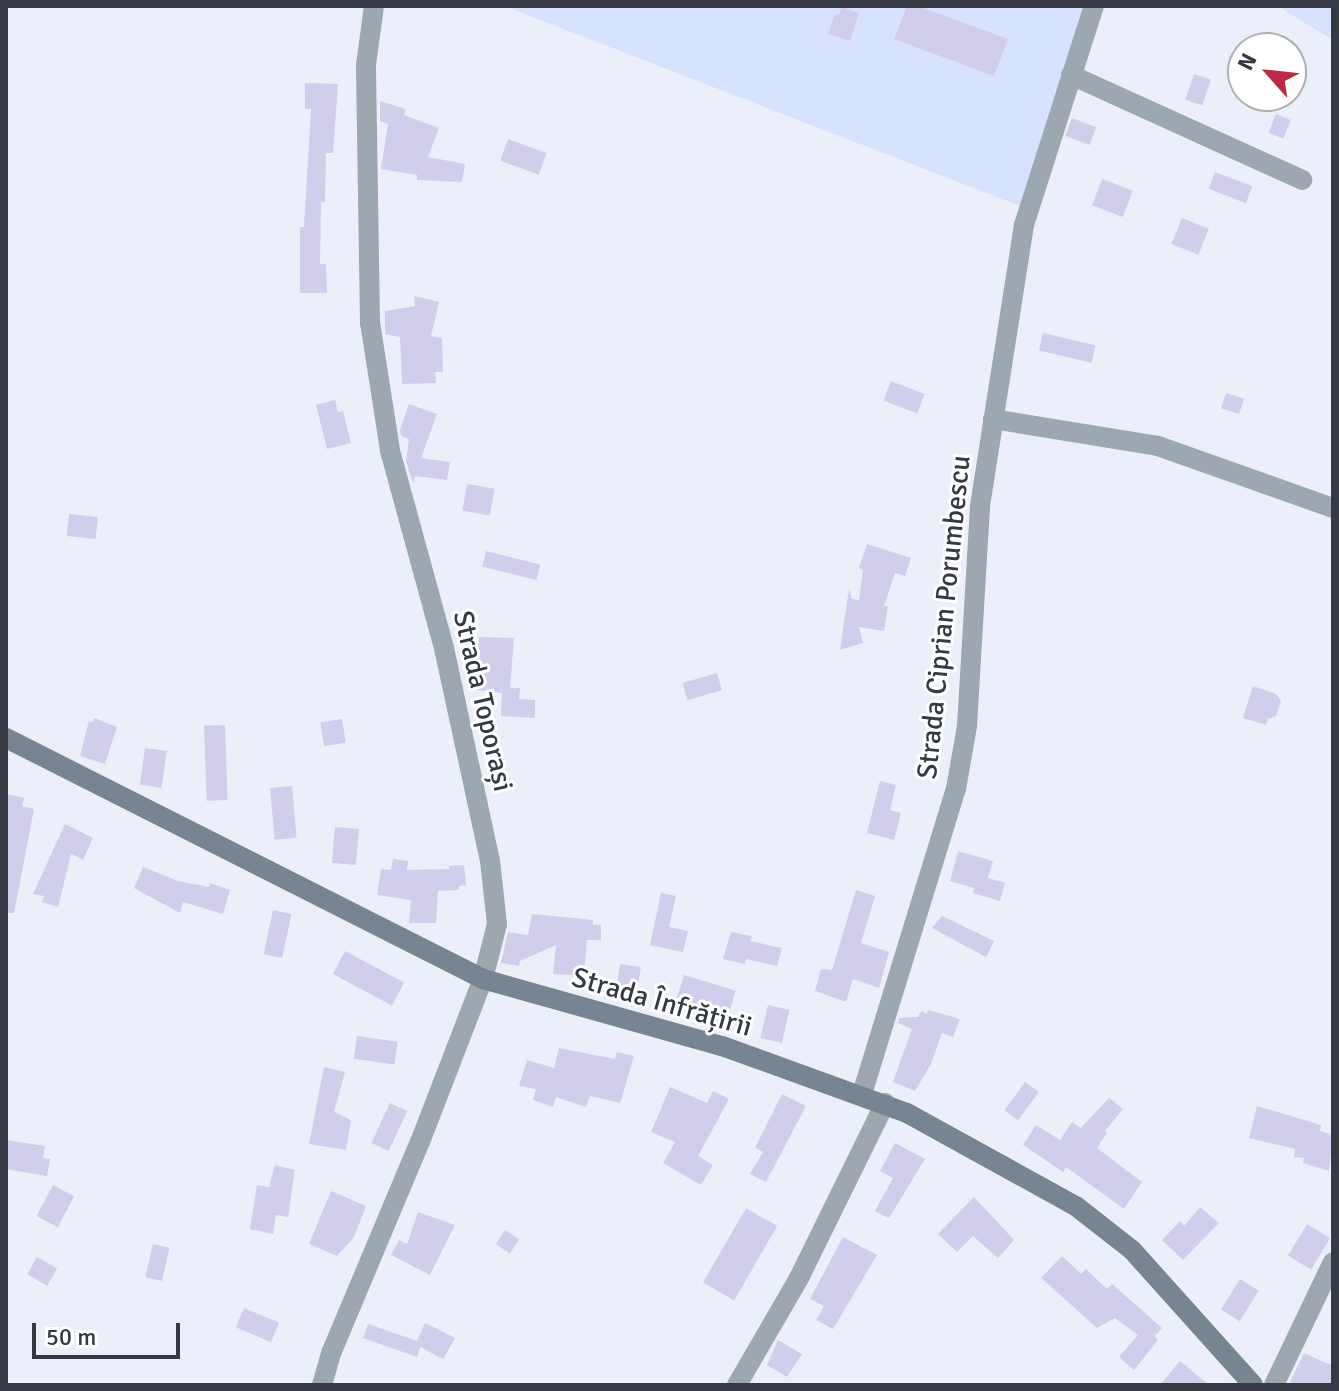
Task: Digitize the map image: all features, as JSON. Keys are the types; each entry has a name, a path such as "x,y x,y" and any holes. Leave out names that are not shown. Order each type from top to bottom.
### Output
{"main road":[{"name":"Strada Înfrățirii","path":"6,738 483,979 722,1046 862,1094 1000,1162 1077,1207 1132,1250 1253,1385"}],"street":[{"name":"Strada Toporași","path":"320,1384 420,1142 483,979 497,924 490,861 444,648 390,450 370,323 366,65 374,6"},
{"name":"Strada Ciprian Porumbescu","path":"862,1094 915,932 956,789 967,726 974,567 993,419 1024,225 1094,6"},
{"path":"1071,75 1302,180"},
{"name":"Strada Ciprian Porumbescu","path":"993,419 1158,446 1333,508"},
{"path":"737,1385 799,1278 885,1103"},
{"path":"1274,1385 1333,1262"}],"shaded area":[{"path":"504,6 1104,6 1028,209"},
{"path":"1277,6 1333,6 1333,40"}],"building":[{"path":"907,6 918,6 1008,39 994,76 894,39"},
{"path":"842,7 859,13 850,41 828,34 835,14 839,15"},
{"path":"1194,74 1211,80 1202,105 1185,100"},
{"path":"305,83 338,84 333,153 326,153 325,202 321,202 320,264 326,264 327,293 300,293 300,227 304,227 311,109 305,109"},
{"path":"380,101 406,109 404,115 439,128 428,157 465,164 462,182 417,180 417,175 381,169 388,124 380,121"},
{"path":"1276,114 1291,120 1283,139 1269,133"},
{"path":"1072,118 1096,127 1089,145 1065,136"},
{"path":"508,139 547,153 539,175 500,161"},
{"path":"1215,172 1252,186 1246,203 1209,189"},
{"path":"1102,179 1133,191 1123,217 1092,205"},
{"path":"1182,218 1209,229 1198,255 1172,244"},
{"path":"414,296 439,302 431,336 442,338 443,372 435,372 436,383 402,384 400,337 385,334 385,311 415,306"},
{"path":"1043,333 1096,345 1092,363 1039,351"},
{"path":"891,381 925,394 917,414 883,401"},
{"path":"1226,393 1244,399 1239,414 1221,408"},
{"path":"335,400 338,412 343,411 351,443 327,449 316,405"},
{"path":"409,404 437,414 421,458 450,462 447,480 415,476 413,483 406,461 409,439 401,436 400,430"},
{"path":"467,484 495,489 490,515 462,511"},
{"path":"69,514 98,517 96,539 67,536"},
{"path":"867,544 911,558 905,576 895,573 884,606 888,606 884,631 859,627 863,643 840,650 849,589 852,599 859,600 863,570 859,568"},
{"path":"486,551 540,565 536,580 482,567"},
{"path":"479,637 514,638 510,688 520,688 519,699 535,700 535,718 501,716 502,693 476,690"},
{"path":"717,673 722,690 687,700 682,683"},
{"path":"1253,686 1276,694 1281,701 1276,716 1268,719 1266,725 1243,718"},
{"path":"94,718 117,727 105,764 80,756 89,721 93,722"},
{"path":"342,719 346,743 324,746 320,722"},
{"path":"225,725 228,800 207,801 204,726"},
{"path":"145,748 167,751 162,788 140,785"},
{"path":"880,781 896,785 890,810 901,813 894,840 867,833"},
{"path":"292,786 297,838 275,840 270,788"},
{"path":"6,794 24,798 22,806 34,809 14,913 6,913"},
{"path":"65,824 93,838 83,860 71,854 58,907 42,902 44,896 33,894"},
{"path":"335,827 359,829 356,865 332,863"},
{"path":"958,851 993,861 988,878 1005,883 1000,901 973,893 974,888 950,881"},
{"path":"393,859 408,861 407,870 449,869 449,866 464,865 466,885 459,886 459,890 438,891 436,923 409,923 411,900 377,895 381,869 391,870"},
{"path":"143,867 178,881 209,887 210,883 230,890 223,914 183,902 180,913 134,888"},
{"path":"856,890 875,896 861,943 889,952 879,988 853,979 846,1002 815,991 821,969 832,970"},
{"path":"661,893 676,896 669,927 688,931 683,952 650,945"},
{"path":"273,910 292,914 282,958 264,954"},
{"path":"532,914 593,920 593,925 601,925 601,940 587,940 584,976 553,974 556,945 520,961 519,966 501,963 508,932 528,935"},
{"path":"942,916 994,941 986,957 932,928"},
{"path":"731,932 752,936 750,941 782,948 777,966 746,959 745,964 723,959"},
{"path":"345,951 404,982 392,1005 333,974"},
{"path":"620,964 641,967 637,993 616,990"},
{"path":"684,975 736,991 725,1026 673,1010"},
{"path":"768,1005 789,1010 782,1043 760,1038"},
{"path":"928,1010 960,1019 953,1037 942,1033 931,1064 915,1091 893,1082 912,1029 898,1023 899,1018 918,1017 921,1011 927,1014"},
{"path":"357,1036 398,1042 394,1064 354,1059"},
{"path":"559,1048 615,1059 617,1052 634,1056 620,1103 590,1096 586,1107 556,1097 553,1107 533,1100 536,1089 519,1086 527,1060 554,1068"},
{"path":"324,1067 345,1072 334,1112 351,1120 346,1150 309,1144"},
{"path":"1025,1082 1039,1092 1018,1120 1004,1110"},
{"path":"670,1087 707,1103 713,1091 729,1099 698,1156 713,1165 701,1185 663,1163 675,1142 651,1132"},
{"path":"782,1094 806,1106 766,1182 750,1174 763,1152 755,1148"},
{"path":"1109,1098 1123,1109 1105,1131 1107,1133 1097,1148 1142,1182 1124,1209 1066,1167 1063,1172 1023,1145 1036,1125 1060,1140 1072,1122 1081,1128"},
{"path":"390,1103 407,1111 389,1151 371,1143"},
{"path":"1257,1106 1321,1125 1320,1131 1333,1135 1329,1171 1303,1163 1304,1158 1294,1157 1295,1149 1249,1138"},
{"path":"6,1140 45,1146 43,1158 50,1159 47,1176 6,1169"},
{"path":"895,1143 925,1159 889,1218 875,1211 893,1178 880,1171"},
{"path":"275,1165 295,1170 288,1217 276,1215 273,1234 250,1229 257,1185 269,1187"},
{"path":"53,1185 74,1196 58,1227 37,1216"},
{"path":"331,1191 366,1206 354,1237 337,1256 309,1244"},
{"path":"974,1197 1014,1240 998,1258 973,1236 957,1252 938,1234"},
{"path":"1200,1207 1219,1223 1183,1260 1162,1240 1180,1221 1184,1226"},
{"path":"746,1208 777,1226 734,1300 703,1282"},
{"path":"418,1212 455,1225 430,1275 391,1255 399,1240 407,1244"},
{"path":"1307,1224 1330,1238 1311,1270 1288,1256"},
{"path":"505,1230 519,1239 510,1254 496,1244"},
{"path":"843,1237 877,1255 833,1329 816,1320 824,1306 810,1299"},
{"path":"153,1244 170,1248 162,1281 145,1277"},
{"path":"1062,1256 1081,1274 1086,1269 1107,1289 1112,1284 1162,1328 1155,1336 1158,1340 1134,1370 1119,1357 1138,1335 1115,1318 1097,1328 1041,1278"},
{"path":"37,1257 57,1268 47,1286 27,1274"},
{"path":"1240,1279 1259,1291 1240,1321 1221,1310"},
{"path":"244,1308 279,1323 271,1342 236,1327"},
{"path":"425,1323 455,1338 443,1359 420,1347 417,1357 363,1338 368,1324 417,1341"},
{"path":"778,1340 802,1354 787,1377 767,1365"},
{"path":"1304,1353 1333,1366 1333,1385 1297,1385 1290,1382"},
{"path":"1180,1361 1209,1385 1160,1385"}]}
